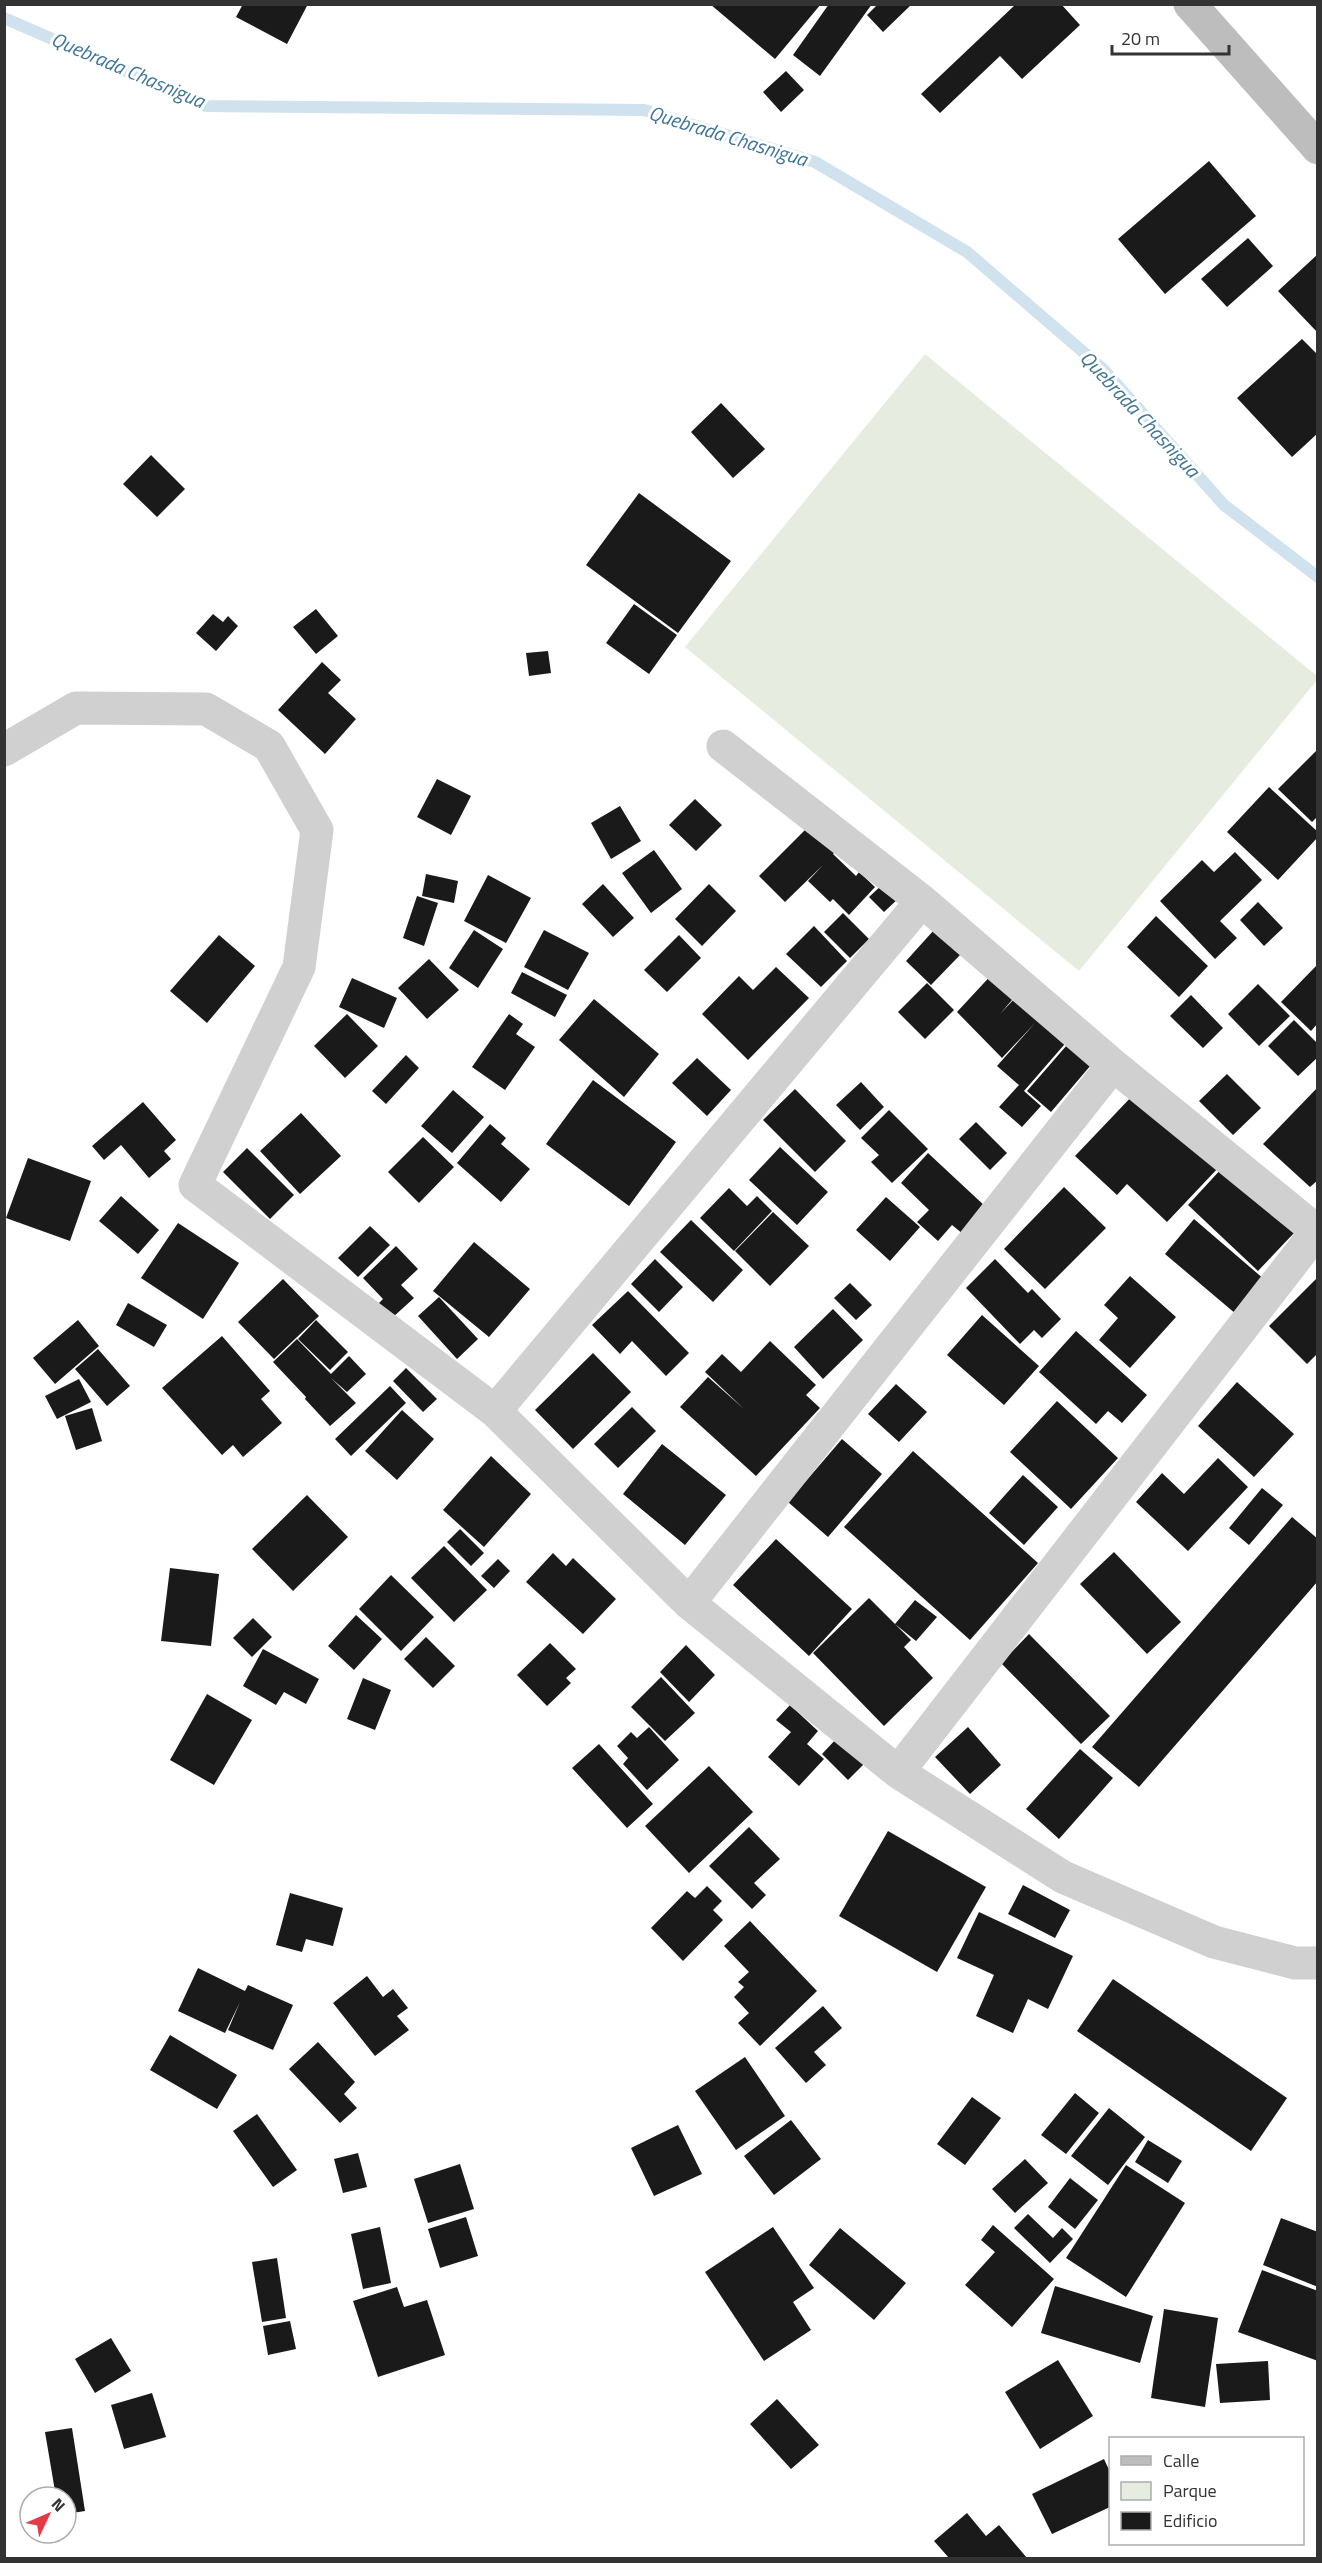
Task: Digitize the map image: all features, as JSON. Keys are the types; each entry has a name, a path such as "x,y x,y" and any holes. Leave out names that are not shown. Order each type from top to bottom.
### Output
{"main road":[{"path":"1190,4 1317,148"}],"street":[{"path":"4,750 76,708 206,709 269,746 317,830 299,967 195,1185 495,1411 689,1603 898,1772 1063,1877 1214,1942 1295,1963 1317,1963"},
{"path":"723,746 922,901 1113,1065 1317,1232 898,1772"},
{"path":"495,1411 922,901"},
{"path":"689,1603 1113,1065"}],"green space":[{"path":"925,354 1317,676 1317,680 1079,971 685,647"}],"building":[{"path":"243,4 308,4 287,44 236,17"},
{"path":"710,4 793,5 821,4 775,59"},
{"path":"829,4 872,4 820,76 793,55"},
{"path":"878,4 912,4 883,32 867,15"},
{"path":"1016,4 1061,4 1080,25 1022,79 1000,56 940,113 921,94"},
{"path":"786,71 804,90 781,112 763,92"},
{"path":"1209,161 1256,216 1165,294 1118,239"},
{"path":"1248,238 1273,266 1227,307 1201,279"},
{"path":"1318,254 1318,333 1278,291"},
{"path":"1302,339 1318,355 1318,433 1292,457 1237,398"},
{"path":"721,403 765,449 733,478 691,432"},
{"path":"151,455 185,489 157,517 123,484"},
{"path":"639,493 731,561 678,633 586,565"},
{"path":"634,604 677,635 649,674 606,643"},
{"path":"316,609 338,636 316,654 293,627"},
{"path":"213,614 223,622 228,616 238,626 216,651 196,633"},
{"path":"548,651 551,673 529,676 526,653"},
{"path":"322,662 341,680 328,693 356,719 325,754 278,710"},
{"path":"1316,751 1318,816 1312,822 1278,789"},
{"path":"437,779 471,796 451,835 417,817"},
{"path":"1269,787 1318,832 1318,837 1278,880 1227,832"},
{"path":"695,799 722,825 696,851 669,825"},
{"path":"620,806 641,841 611,859 591,823"},
{"path":"811,824 837,850 833,854 856,876 859,872 875,887 849,915 833,899 830,902 808,881 823,865 785,902 759,876"},
{"path":"654,850 682,889 651,913 622,873"},
{"path":"1235,852 1262,880 1220,921 1237,938 1215,959 1160,901 1202,860 1214,872"},
{"path":"426,874 458,881 454,903 422,896"},
{"path":"488,875 531,898 506,943 464,921"},
{"path":"884,883 899,898 884,912 869,897"},
{"path":"603,884 634,918 613,937 582,904"},
{"path":"709,884 736,911 702,946 675,919"},
{"path":"417,896 438,903 424,946 403,938"},
{"path":"1258,902 1283,928 1264,946 1240,920"},
{"path":"843,913 869,939 850,958 824,932"},
{"path":"1156,916 1208,966 1179,997 1127,947"},
{"path":"814,926 847,961 821,987 786,954"},
{"path":"474,930 503,949 478,988 449,968"},
{"path":"544,930 589,953 568,990 524,967"},
{"path":"934,930 960,955 931,985 906,961"},
{"path":"219,935 255,966 207,1023 170,991"},
{"path":"679,935 701,958 667,992 644,970"},
{"path":"429,959 459,990 427,1019 398,988"},
{"path":"1318,964 1318,1023 1311,1031 1281,1002"},
{"path":"776,967 809,998 748,1060 702,1014 739,976 753,990"},
{"path":"995,971 1018,993 1000,1014 1017,996 1070,1038 1024,1091 1041,1106 1022,1127 999,1107 1019,1085 997,1066 1035,1023 1002,1058 957,1012"},
{"path":"522,972 567,995 555,1017 511,993"},
{"path":"352,978 397,998 384,1028 339,1007"},
{"path":"927,983 954,1010 925,1039 898,1012"},
{"path":"1258,984 1290,1016 1259,1046 1228,1014"},
{"path":"1191,995 1223,1028 1203,1048 1170,1016"},
{"path":"594,999 659,1054 624,1097 559,1040"},
{"path":"347,1014 378,1046 345,1078 314,1046"},
{"path":"509,1014 523,1024 516,1034 535,1047 505,1090 472,1067"},
{"path":"1294,1020 1318,1044 1318,1057 1298,1076 1268,1046"},
{"path":"1067,1045 1091,1065 1051,1112 1027,1091"},
{"path":"406,1055 419,1068 386,1104 372,1091"},
{"path":"697,1058 731,1090 707,1116 672,1083"},
{"path":"1227,1074 1261,1108 1233,1135 1199,1101"},
{"path":"593,1080 676,1142 629,1206 546,1144"},
{"path":"861,1082 884,1107 860,1130 836,1105"},
{"path":"1318,1087 1318,1180 1310,1187 1263,1144"},
{"path":"795,1089 846,1141 815,1172 763,1120"},
{"path":"453,1090 484,1117 452,1153 421,1126"},
{"path":"1135,1093 1219,1167 1167,1222 1127,1184 1117,1195 1075,1156"},
{"path":"143,1102 176,1140 164,1151 171,1159 149,1178 121,1145 104,1160 92,1146"},
{"path":"889,1110 928,1149 892,1183 871,1162 879,1155 861,1138"},
{"path":"301,1113 341,1156 300,1194 260,1151"},
{"path":"976,1122 1007,1153 990,1170 959,1139"},
{"path":"490,1124 506,1138 501,1144 530,1169 501,1202 457,1163"},
{"path":"423,1137 454,1167 419,1203 388,1172"},
{"path":"780,1147 828,1192 797,1225 749,1180"},
{"path":"247,1148 294,1195 270,1219 223,1172"},
{"path":"928,1153 987,1208 963,1234 952,1225 938,1241 917,1222 929,1210 901,1183"},
{"path":"28,1158 91,1181 70,1241 6,1218"},
{"path":"1223,1167 1294,1233 1258,1271 1188,1205"},
{"path":"1064,1187 1106,1228 1045,1289 1004,1249"},
{"path":"729,1188 747,1206 757,1196 772,1211 734,1251 700,1218"},
{"path":"121,1196 159,1230 138,1254 99,1221"},
{"path":"886,1197 920,1227 890,1261 856,1230"},
{"path":"773,1212 809,1246 770,1286 735,1251"},
{"path":"1194,1219 1265,1280 1236,1314 1165,1254"},
{"path":"691,1220 743,1270 713,1302 660,1252"},
{"path":"178,1223 239,1263 203,1319 141,1278"},
{"path":"370,1226 390,1245 358,1277 338,1258"},
{"path":"474,1242 530,1289 489,1337 433,1291"},
{"path":"396,1246 418,1269 401,1285 414,1298 392,1318 378,1304 383,1299 363,1278"},
{"path":"655,1259 683,1287 659,1312 631,1284"},
{"path":"995,1259 1028,1293 1032,1289 1061,1319 1042,1338 1034,1330 1020,1344 966,1288"},
{"path":"1130,1276 1176,1317 1130,1368 1099,1340 1118,1318 1104,1305"},
{"path":"1318,1277 1318,1353 1307,1364 1269,1326"},
{"path":"283,1279 319,1316 274,1359 238,1322"},
{"path":"850,1283 872,1305 856,1320 834,1298"},
{"path":"628,1291 689,1353 666,1376 632,1341 620,1354 592,1325"},
{"path":"439,1297 478,1339 457,1359 418,1316"},
{"path":"128,1303 167,1325 154,1347 116,1325"},
{"path":"833,1309 863,1340 823,1379 794,1347"},
{"path":"982,1315 1039,1366 1004,1405 947,1355"},
{"path":"78,1320 99,1346 55,1384 33,1358"},
{"path":"316,1320 348,1352 330,1370 298,1339"},
{"path":"1076,1331 1147,1395 1122,1423 1108,1411 1096,1424 1039,1372"},
{"path":"222,1336 270,1391 261,1399 282,1423 243,1457 233,1445 222,1455 162,1388"},
{"path":"297,1339 331,1374 349,1356 366,1374 347,1392 331,1378 356,1403 330,1426 273,1362"},
{"path":"770,1341 816,1385 806,1395 820,1408 756,1476 680,1407 708,1377 744,1409 705,1372 722,1354 741,1372"},
{"path":"98,1349 130,1386 107,1406 75,1369"},
{"path":"593,1353 631,1392 573,1449 535,1410"},
{"path":"406,1368 437,1399 423,1412 393,1381"},
{"path":"79,1379 91,1402 57,1419 45,1396"},
{"path":"1237,1382 1294,1434 1254,1477 1198,1426"},
{"path":"896,1384 927,1412 899,1442 868,1414"},
{"path":"390,1386 406,1403 351,1456 335,1439"},
{"path":"1057,1401 1118,1458 1071,1509 1010,1452"},
{"path":"632,1407 656,1431 618,1468 594,1444"},
{"path":"92,1408 102,1441 76,1450 65,1416"},
{"path":"402,1410 434,1439 397,1480 365,1451"},
{"path":"842,1439 882,1474 828,1537 788,1502"},
{"path":"662,1444 726,1495 685,1545 623,1494"},
{"path":"913,1451 1038,1563 970,1640 844,1527"},
{"path":"491,1456 531,1494 484,1547 443,1510"},
{"path":"1218,1458 1248,1487 1188,1551 1136,1502 1162,1473 1184,1494"},
{"path":"1023,1475 1058,1507 1024,1545 989,1513"},
{"path":"1262,1488 1283,1505 1249,1545 1229,1528"},
{"path":"307,1495 348,1537 293,1591 252,1549"},
{"path":"1292,1517 1318,1539 1318,1581 1139,1787 1092,1747"},
{"path":"460,1529 484,1553 471,1566 447,1542"},
{"path":"776,1539 852,1609 809,1656 733,1585"},
{"path":"444,1546 487,1590 454,1622 411,1578"},
{"path":"1114,1552 1181,1622 1147,1654 1080,1584"},
{"path":"553,1553 566,1566 573,1558 616,1599 583,1634 526,1582"},
{"path":"498,1559 510,1571 494,1588 481,1576"},
{"path":"170,1568 219,1574 211,1646 161,1641"},
{"path":"391,1575 434,1617 401,1651 359,1609"},
{"path":"869,1598 911,1640 904,1647 933,1678 884,1726 813,1653"},
{"path":"915,1600 937,1617 916,1641 895,1624"},
{"path":"356,1615 382,1639 354,1670 328,1646"},
{"path":"253,1618 272,1637 252,1657 233,1638"},
{"path":"1029,1634 1110,1716 1081,1744 1001,1663"},
{"path":"426,1637 455,1666 433,1688 404,1659"},
{"path":"550,1643 576,1669 566,1678 571,1683 547,1706 517,1675"},
{"path":"686,1645 715,1675 689,1702 660,1672"},
{"path":"263,1649 319,1679 306,1704 284,1692 276,1705 243,1686"},
{"path":"661,1677 695,1713 665,1741 631,1707"},
{"path":"363,1678 391,1690 375,1730 347,1719"},
{"path":"207,1694 252,1720 214,1785 170,1760"},
{"path":"790,1705 818,1731 807,1744 824,1759 799,1786 768,1757 791,1732 776,1720"},
{"path":"649,1727 679,1760 647,1790 623,1764 628,1758 617,1746 631,1732 637,1738"},
{"path":"968,1727 1001,1765 970,1794 935,1757"},
{"path":"838,1737 865,1763 848,1780 822,1754"},
{"path":"599,1744 653,1804 627,1828 572,1768"},
{"path":"1080,1749 1113,1778 1059,1839 1026,1809"},
{"path":"709,1766 753,1812 689,1873 645,1826"},
{"path":"749,1827 780,1859 754,1883 766,1895 752,1909 709,1866"},
{"path":"888,1831 986,1887 937,1972 839,1916"},
{"path":"1023,1885 1070,1910 1055,1938 1008,1914"},
{"path":"707,1886 722,1901 713,1910 723,1920 683,1961 651,1928 687,1891 695,1898"},
{"path":"290,1893 343,1908 333,1946 306,1939 302,1952 276,1945"},
{"path":"979,1912 1073,1956 1048,2009 1028,1999 1013,2033 976,2016 994,1975 957,1958"},
{"path":"750,1921 817,1991 760,2046 738,2023 749,2013 734,1997 744,1987 738,1982 749,1972 724,1946"},
{"path":"198,1968 245,1991 248,1985 293,2005 273,2050 228,2030 240,2002 225,2033 178,2011"},
{"path":"367,1976 383,1997 393,1989 408,2008 397,2016 409,2030 375,2056 333,2003"},
{"path":"1113,1979 1287,2098 1251,2151 1077,2031"},
{"path":"823,2006 842,2028 814,2052 826,2065 806,2083 775,2048"},
{"path":"170,2035 237,2075 217,2109 150,2070"},
{"path":"318,2042 355,2082 344,2094 357,2108 340,2123 289,2069"},
{"path":"745,2057 785,2116 736,2150 695,2091"},
{"path":"1075,2093 1099,2113 1066,2154 1041,2135"},
{"path":"972,2097 1001,2118 965,2165 937,2144"},
{"path":"1109,2108 1145,2137 1108,2185 1071,2156"},
{"path":"257,2114 297,2170 273,2187 233,2131"},
{"path":"791,2120 821,2159 774,2195 744,2156"},
{"path":"678,2125 702,2174 654,2196 631,2148"},
{"path":"1148,2140 1182,2161 1168,2183 1135,2162"},
{"path":"358,2153 367,2187 343,2193 334,2159"},
{"path":"1025,2159 1048,2183 1015,2213 992,2189"},
{"path":"460,2164 474,2209 428,2223 414,2179"},
{"path":"1126,2165 1185,2203 1126,2297 1066,2258"},
{"path":"1070,2178 1098,2200 1075,2229 1048,2207"},
{"path":"1028,2214 1053,2238 1062,2228 1073,2239 1050,2263 1014,2228"},
{"path":"466,2217 478,2256 440,2268 428,2229"},
{"path":"1281,2218 1318,2232 1318,2287 1263,2265"},
{"path":"993,2225 1054,2279 1012,2327 965,2285 995,2252 981,2240"},
{"path":"380,2227 391,2283 363,2289 351,2234"},
{"path":"773,2227 814,2288 793,2302 811,2330 764,2361 705,2272"},
{"path":"840,2228 906,2283 874,2320 809,2265"},
{"path":"277,2258 286,2318 262,2322 252,2262"},
{"path":"1262,2270 1318,2291 1318,2361 1238,2332"},
{"path":"1055,2286 1153,2316 1140,2363 1041,2333"},
{"path":"397,2287 404,2307 427,2300 445,2355 378,2377 353,2301"},
{"path":"1164,2309 1218,2318 1205,2407 1151,2398"},
{"path":"290,2321 296,2349 268,2355 263,2326"},
{"path":"111,2338 131,2371 95,2393 75,2359"},
{"path":"1058,2360 1093,2416 1040,2449 1005,2392"},
{"path":"1268,2361 1270,2400 1220,2403 1216,2364"},
{"path":"152,2393 166,2437 124,2449 111,2405"},
{"path":"777,2399 819,2445 791,2469 750,2424"},
{"path":"72,2428 85,2511 78,2512 78,2485 54,2485 45,2432"},
{"path":"1104,2459 1109,2470 1109,2507 1052,2534 1032,2494"},
{"path":"967,2513 986,2536 999,2525 1027,2558 949,2558 934,2541"}],"waterway":[{"name":"Quebrada Chasnigua","path":"4,18 206,106 644,110 815,162 967,252 1103,369 1224,505 1318,577"}]}
